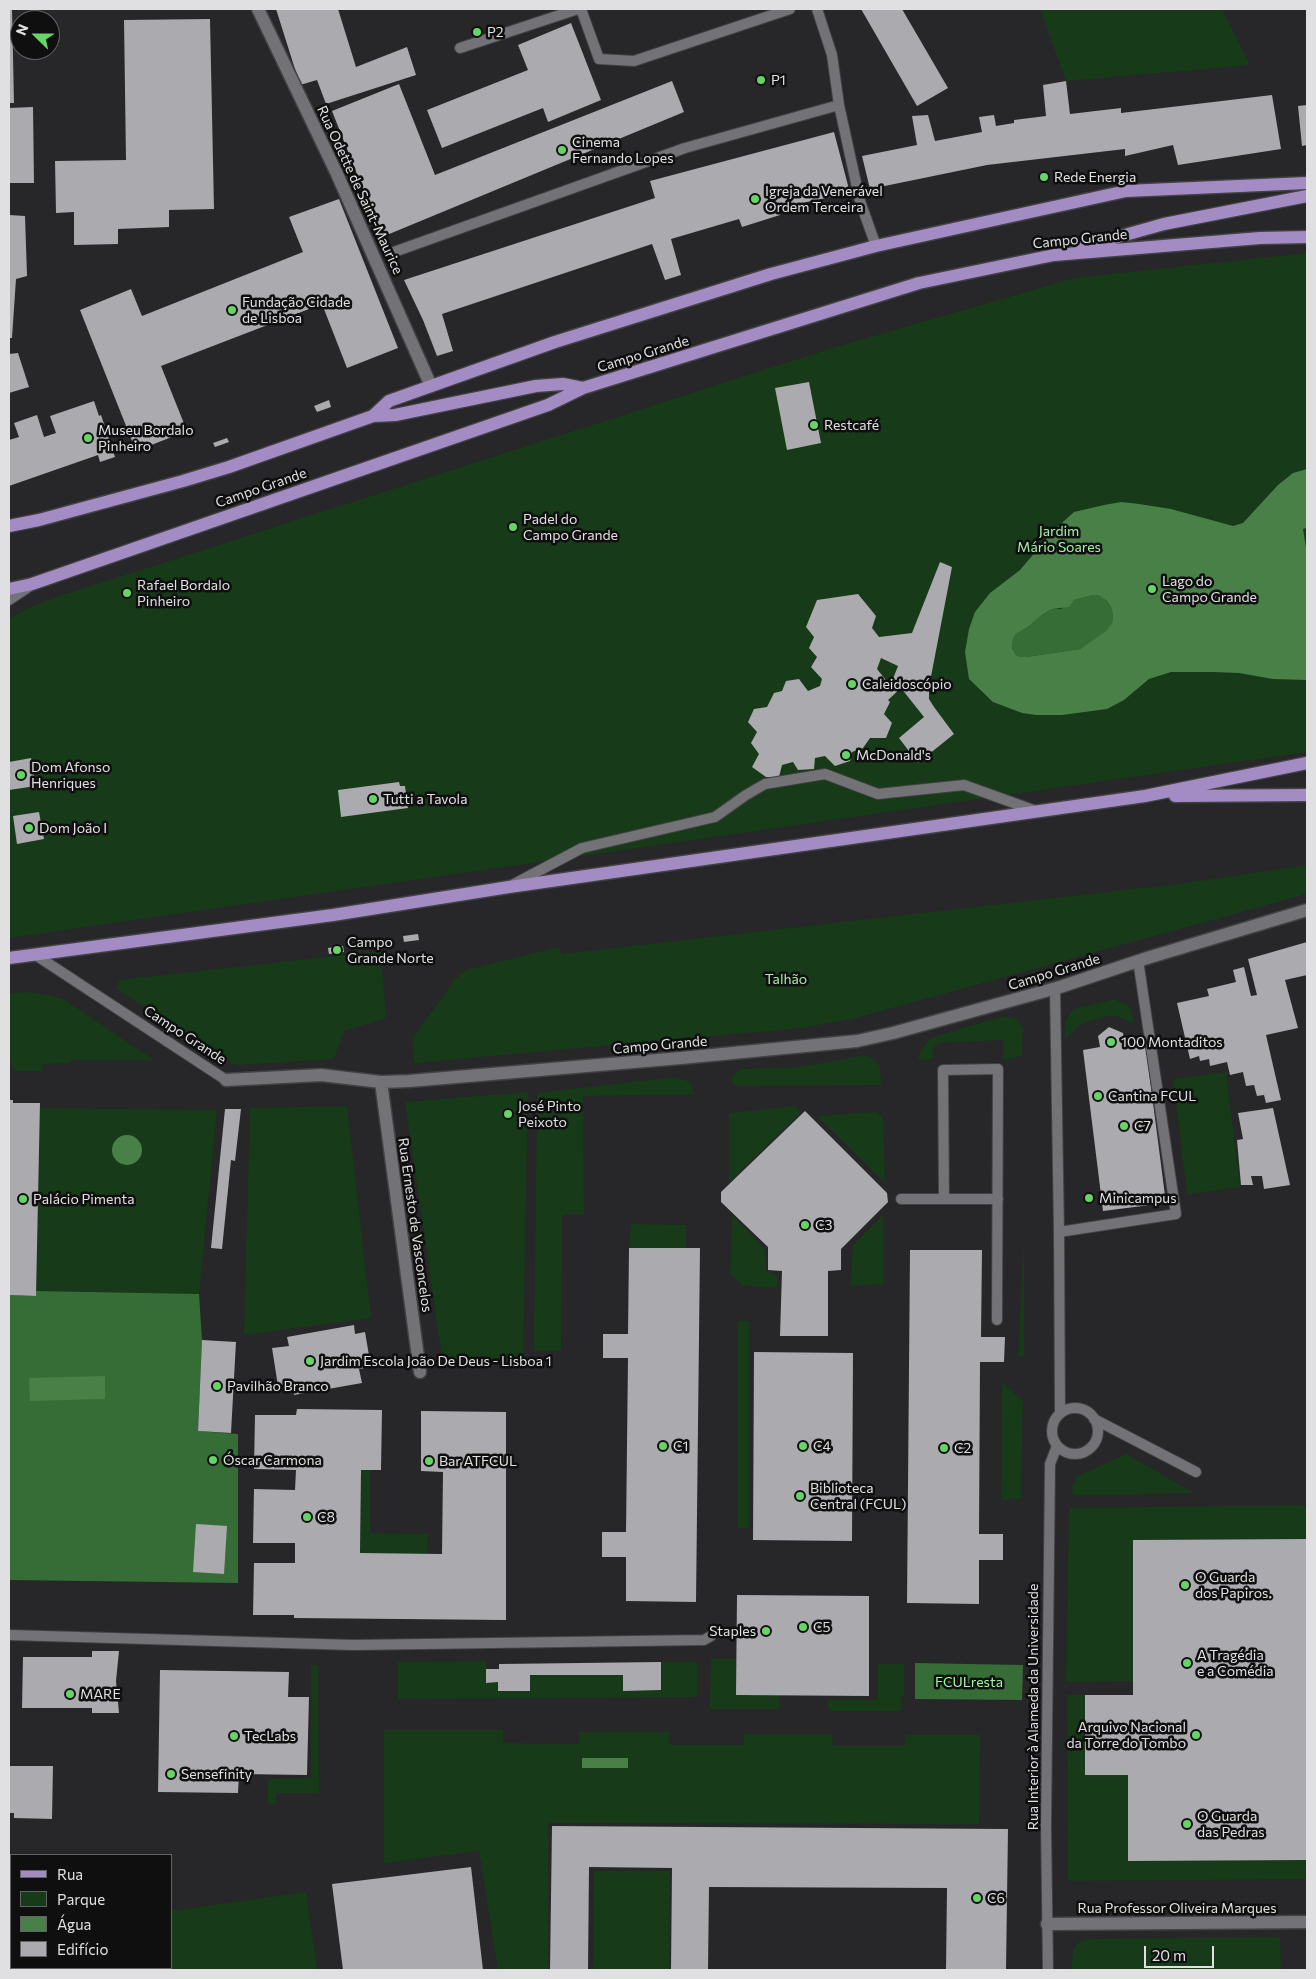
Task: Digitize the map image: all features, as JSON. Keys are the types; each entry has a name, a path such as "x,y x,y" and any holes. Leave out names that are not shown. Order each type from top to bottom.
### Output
{"main road":[{"path":"373,416 389,400 585,332 771,274 876,246 1126,191 1307,183"},
{"path":"1054,255 1164,224 1307,196"},
{"name":"Campo Grande","path":"9,589 32,584 548,406 583,388 919,283 1054,255 1260,238 1307,237"},
{"path":"9,526 39,520 183,481 373,416 395,415 536,386 563,384 583,388"},
{"path":"9,958 324,916 509,887 1145,796 1307,763"},
{"path":"1145,796 1307,795"}],"street":[{"name":"Rua Odette de Saint-Maurice","path":"258,9 337,174 431,386"},
{"name":"Campo Grande","path":"226,1080 321,1075 382,1082 409,1081 857,1041 1054,989 1138,960 1307,910"},
{"name":"Rua Ernesto de Vasconcelos","path":"382,1082 420,1372"},
{"name":"Rua Professor Oliveira Marques","path":"1047,1924 1307,1922"}],"lane":[{"path":"460,48 556,12 579,9 599,59 634,61 790,9"},
{"path":"817,9 832,55 838,105 860,201 876,246"},
{"path":"391,253 686,148 838,105"},
{"path":"9,600 32,584"},
{"path":"509,887 582,848 715,817 746,795 766,784 825,774 878,794 964,786 1036,811"},
{"name":"Campo Grande","path":"34,954 226,1080"},
{"path":"1059,1232 1176,1214 1138,960"},
{"name":"Rua Interior à Alameda da Universidade","path":"1048,1970 1046,1761 1050,1464 1057,1446 1052,1426 1060,1414 1059,1232 1054,989"},
{"path":"944,1199 944,1070 998,1069 998,1320"},
{"path":"901,1199 998,1199"},
{"path":"1060,1414 1074,1408 1082,1410 1094,1419 1196,1472"},
{"path":"1057,1446 1070,1454 1077,1454 1091,1447 1097,1434 1094,1419"},
{"path":"9,1635 353,1645 704,1640 711,1636"}],"green space":[{"path":"1040,9 1222,9 1250,65 1066,81"},
{"name":"Jardim Mário Soares","path":"1307,253 1307,752 9,938 9,619 30,607 826,350 1074,278"},
{"path":"1098,595 1107,601 1111,607 1112,623 1107,631 1080,649 1026,657 1020,657 1015,654 1012,648 1013,639 1016,634 1052,609 1061,609 1074,600"},
{"name":"Talhão","path":"1307,865 1307,894 852,1019 802,1028 414,1063 413,1038 455,979 466,970 559,947 562,954 1186,883"},
{"path":"381,951 386,1018 344,1031 334,1059 235,1065 117,989 119,980"},
{"path":"26,992 50,995 63,999 154,1060 71,1060 70,1063 42,1064 43,1071 15,1071 9,1059 9,993"},
{"path":"1115,999 1130,1007 1134,1023 1113,1015 1083,1023 1065,1039 1065,1022 1073,1009"},
{"path":"1004,1016 1016,1019 1023,1028 1022,1056 1003,1060 1003,1040 939,1043 934,1047 933,1059 918,1060 920,1051 930,1038"},
{"path":"867,1055 880,1066 881,1085 733,1086 732,1077 741,1069 799,1067"},
{"path":"1226,1072 1240,1187 1187,1194 1173,1079"},
{"path":"675,1077 690,1082 695,1094 583,1096 584,1214 562,1215 561,1350 534,1351 537,1093"},
{"path":"528,1092 523,1358 442,1358 405,1102"},
{"path":"347,1106 371,1318 244,1335 250,1108"},
{"path":"795,1106 801,1113 729,1182 729,1113"},
{"path":"40,1108 217,1110 199,1294 36,1291"},
{"path":"877,1112 883,1119 885,1183 817,1116"},
{"path":"732,1215 765,1249 767,1272 778,1276 777,1288 742,1285 730,1274"},
{"path":"883,1215 883,1284 850,1286 853,1245"},
{"path":"631,1224 686,1225 686,1248 629,1248"},
{"path":"1024,1237 1024,1356 1018,1356"},
{"path":"36,1291 199,1294 202,1340 198,1431 238,1434 238,1583 9,1580 9,1295 35,1296"},
{"path":"738,1321 749,1321 749,1528 738,1528"},
{"path":"1002,1382 1023,1401 1021,1499 1001,1500"},
{"path":"1126,1454 1194,1493 1073,1495 1072,1487 1076,1477"},
{"path":"361,1470 370,1470 370,1533 428,1534 427,1554 360,1553"},
{"path":"1304,1505 1307,1507 1307,1539 1133,1540 1133,1681 1066,1682 1069,1508"},
{"path":"711,1659 736,1659 736,1695 779,1695 779,1709 710,1709"},
{"path":"486,1661 486,1682 498,1682 498,1691 530,1691 530,1675 623,1675 623,1691 661,1690 661,1662 697,1662 697,1697 398,1699 398,1662"},
{"name":"FCULresta","path":"915,1663 1023,1665 1022,1700 915,1699"},
{"path":"878,1664 904,1664 904,1696 901,1696 901,1711 829,1711 828,1700 878,1700"},
{"path":"311,1665 318,1665 319,1793 276,1793 276,1804 268,1804 268,1779 311,1778"},
{"path":"1067,1695 1085,1695 1085,1775 1128,1775 1128,1860 1307,1860 1307,1879 1068,1881"},
{"path":"384,1730 503,1730 503,1743 579,1744 579,1732 669,1732 669,1745 743,1745 744,1734 832,1734 833,1746 905,1746 905,1735 980,1735 979,1824 548,1823 548,1970 498,1970 479,1851 384,1863"},
{"path":"594,1871 670,1871 669,1970 593,1970"},
{"path":"306,1892 317,1970 9,1970 9,1933 10,1969 172,1969 172,1911"},
{"path":"1280,1937 1281,1970 1071,1970 1073,1950 1077,1943 1091,1939"}],"water":[{"name":"Lago do Campo Grande","path":"1307,469 1307,528 1303,529 1307,554 1307,680 1273,679 1239,673 1171,672 1149,679 1124,700 1107,709 1062,715 1036,715 1022,713 993,702 969,679 965,652 969,629 975,612 990,593 1020,570 1053,531 1074,512 1121,502 1171,509 1233,526 1243,523 1278,485 1293,473","holes":["1098,595 1107,601 1113,615 1112,623 1106,631 1080,649 1026,657 1020,657 1015,654 1012,648 1013,639 1016,634 1028,627 1043,614 1052,609 1069,607 1074,600"]},
{"path":"127,1135 133,1136 141,1144 141,1156 133,1164 127,1165 121,1164 113,1156 112,1150 113,1144 121,1136"},
{"path":"105,1376 105,1399 30,1401 29,1378"},
{"path":"582,1758 628,1758 628,1768 582,1768"}],"building":[{"path":"9,9 12,9 10,10 10,60 13,60 14,103 9,103"},
{"path":"276,9 338,9 356,67 407,47 416,75 326,104 317,80 300,85"},
{"path":"861,9 902,9 948,88 917,106"},
{"path":"210,19 214,209 169,210 169,227 118,229 118,244 74,245 74,212 56,213 55,161 126,160 124,20"},
{"path":"571,23 601,100 548,122 543,108 442,148 427,110 528,70 518,45"},
{"path":"672,81 684,112 382,237 332,111 399,84 435,175"},
{"path":"1066,81 1070,114 1121,108 1121,113 1272,95 1281,149 1178,165 1173,145 1125,156 1125,149 987,165 870,189 862,156 917,145 912,116 928,115 935,141 982,132 979,117 994,115 996,126 1014,123 1014,120 1046,116 1043,85"},
{"path":"1307,105 1307,145 1302,146 1298,106"},
{"path":"33,107 34,183 9,183 9,108"},
{"path":"834,132 850,193 778,208 780,215 742,227 739,219 671,239 681,275 665,280 652,244 442,314 453,351 437,356 404,280 655,198 650,181"},
{"path":"339,199 398,348 347,368 322,304 161,366 187,431 136,451 80,310 131,289 142,316 303,252 289,217"},
{"path":"9,215 25,216 27,276 16,279 12,338 9,338"},
{"path":"18,353 29,387 9,393 9,354"},
{"path":"809,382 821,443 787,450 775,388"},
{"path":"329,400 331,407 317,412 314,406"},
{"path":"94,401 99,416 101,415 115,457 100,462 98,455 9,486 9,440 19,437 14,423 37,415 44,437 56,433 50,416"},
{"path":"227,438 229,442 215,447 213,443"},
{"name":"Caleidoscópio","path":"940,562 952,567 929,687 929,699 954,734 918,763 899,738 924,717 901,688 888,700 890,702 884,714 892,723 886,738 870,738 863,748 852,752 850,761 835,766 825,756 815,758 814,769 798,770 793,762 782,765 779,777 766,777 752,767 759,754 751,743 757,732 748,722 754,709 767,707 774,693 782,691 786,681 799,679 808,691 820,686 822,679 811,667 817,657 809,648 814,637 806,627 817,600 858,594 876,616 872,628 879,637 912,633","holes":["881,658 898,666 891,684 884,682 885,679 877,669"]},
{"path":"31,758 36,786 9,790 9,762"},
{"name":"Tutti a Tavola","path":"399,782 400,786 405,786 408,808 341,817 338,790"},
{"path":"39,812 44,839 17,844 13,816"},
{"path":"418,934 419,940 404,942 403,936"},
{"path":"1307,942 1307,975 1285,980 1298,1028 1266,1035 1281,1100 1266,1103 1264,1095 1257,1096 1254,1085 1246,1086 1243,1072 1230,1075 1227,1062 1210,1066 1209,1059 1200,1061 1199,1056 1190,1059 1177,1003 1209,996 1207,989 1236,982 1233,970 1244,967 1251,996 1257,995 1248,959"},
{"path":"343,946 344,952 329,954 328,948"},
{"name":"C7","path":"1109,1027 1123,1033 1125,1043 1145,1041 1166,1203 1103,1211 1083,1050 1100,1047 1098,1036"},
{"name":"Palácio Pimenta","path":"9,1100 13,1100 13,1103 40,1103 36,1296 9,1295"},
{"path":"1273,1108 1290,1185 1264,1189 1262,1176 1251,1176 1253,1185 1241,1185 1237,1140 1243,1139 1238,1113"},
{"path":"225,1109 241,1109 235,1161 231,1160 222,1249 211,1248"},
{"name":"C3","path":"805,1111 887,1193 888,1202 841,1249 841,1270 828,1271 828,1336 780,1336 782,1271 768,1270 768,1247 721,1202 721,1192"},
{"name":"C1","path":"629,1248 700,1248 696,1602 626,1601 626,1557 602,1557 602,1532 626,1532 628,1358 603,1358 603,1334 628,1334"},
{"name":"C2","path":"910,1250 982,1250 981,1337 1005,1337 1004,1362 980,1362 979,1534 1003,1534 1003,1560 979,1560 979,1604 907,1603"},
{"path":"354,1325 355,1334 365,1332 371,1367 359,1369 362,1383 294,1395 292,1383 278,1386 272,1348 289,1346 287,1337"},
{"name":"Pavilhão Branco","path":"202,1340 236,1342 231,1433 198,1431"},
{"name":"C4","path":"754,1352 853,1353 852,1541 753,1540"},
{"name":"C8","path":"297,1409 382,1410 381,1470 361,1470 360,1553 442,1554 443,1472 421,1471 421,1411 506,1412 506,1620 294,1618 294,1615 253,1615 254,1563 295,1563 295,1543 253,1543 254,1489 295,1490 296,1470 254,1469 255,1415 296,1415"},
{"path":"196,1524 227,1526 224,1574 193,1572"},
{"name":"Arquivo Nacional da Torre do Tombo","path":"1307,1539 1307,1860 1128,1861 1128,1775 1085,1775 1085,1695 1133,1695 1133,1540"},
{"name":"C5","path":"737,1595 869,1596 869,1696 736,1695"},
{"name":"MARE","path":"92,1651 119,1651 116,1681 119,1713 92,1713 92,1708 22,1708 23,1657 92,1657"},
{"path":"661,1662 661,1690 623,1691 623,1675 530,1675 530,1691 498,1691 498,1682 486,1683 486,1669 499,1669 499,1664"},
{"name":"TecLabs","path":"160,1670 289,1672 288,1697 309,1697 307,1775 239,1774 238,1793 158,1792"},
{"path":"9,1766 53,1766 52,1819 14,1818 14,1813 9,1813"},
{"name":"C6","path":"552,1826 1008,1829 1006,1970 946,1970 947,1888 709,1887 708,1970 671,1970 672,1868 589,1867 588,1970 550,1970"},
{"path":"471,1867 483,1970 343,1970 332,1884"}],"place":[{"name":"P2","path":"477,32"},
{"name":"P1","path":"761,80"},
{"name":"Cinema Fernando Lopes","path":"562,150"},
{"name":"Rede Energia","path":"1044,177"},
{"name":"Igreja da Venerável Ordem Terceira","path":"755,199"},
{"name":"Fundação Cidade de Lisboa","path":"232,310"},
{"name":"Restcafé","path":"814,425"},
{"name":"Museu Bordalo Pinheiro","path":"88,438"},
{"name":"Padel do Campo Grande","path":"513,527"},
{"name":"Lago do Campo Grande","path":"1152,589"},
{"name":"Rafael Bordalo Pinheiro","path":"127,593"},
{"name":"Caleidoscópio","path":"852,684"},
{"name":"McDonald's","path":"846,755"},
{"name":"Dom Afonso Henriques","path":"21,775"},
{"name":"Tutti a Tavola","path":"373,799"},
{"name":"Dom João I","path":"29,828"},
{"name":"Campo Grande Norte","path":"337,950"},
{"name":"100 Montaditos","path":"1111,1042"},
{"name":"Cantina FCUL","path":"1098,1096"},
{"name":"José Pinto Peixoto","path":"508,1114"},
{"name":"C7","path":"1124,1126"},
{"name":"Minicampus","path":"1089,1198"},
{"name":"Palácio Pimenta","path":"23,1199"},
{"name":"C3","path":"805,1225"},
{"name":"Jardim Escola João De Deus - Lisboa 1","path":"310,1361"},
{"name":"Pavilhão Branco","path":"217,1386"},
{"name":"C1","path":"663,1446"},
{"name":"C4","path":"803,1446"},
{"name":"C2","path":"944,1448"},
{"name":"Óscar Carmona","path":"213,1460"},
{"name":"Bar ATFCUL","path":"429,1461"},
{"name":"Biblioteca Central (FCUL)","path":"800,1496"},
{"name":"C8","path":"307,1517"},
{"name":"O Guarda dos Papiros.","path":"1185,1585"},
{"name":"C5","path":"803,1627"},
{"name":"Staples","path":"766,1631"},
{"name":"A Tragédia e a Comédia","path":"1187,1663"},
{"name":"MARE","path":"70,1694"},
{"name":"Arquivo Nacional da Torre do Tombo","path":"1196,1735"},
{"name":"TecLabs","path":"234,1736"},
{"name":"Sensefinity","path":"171,1774"},
{"name":"O Guarda das Pedras","path":"1187,1824"},
{"name":"C6","path":"977,1898"}]}
